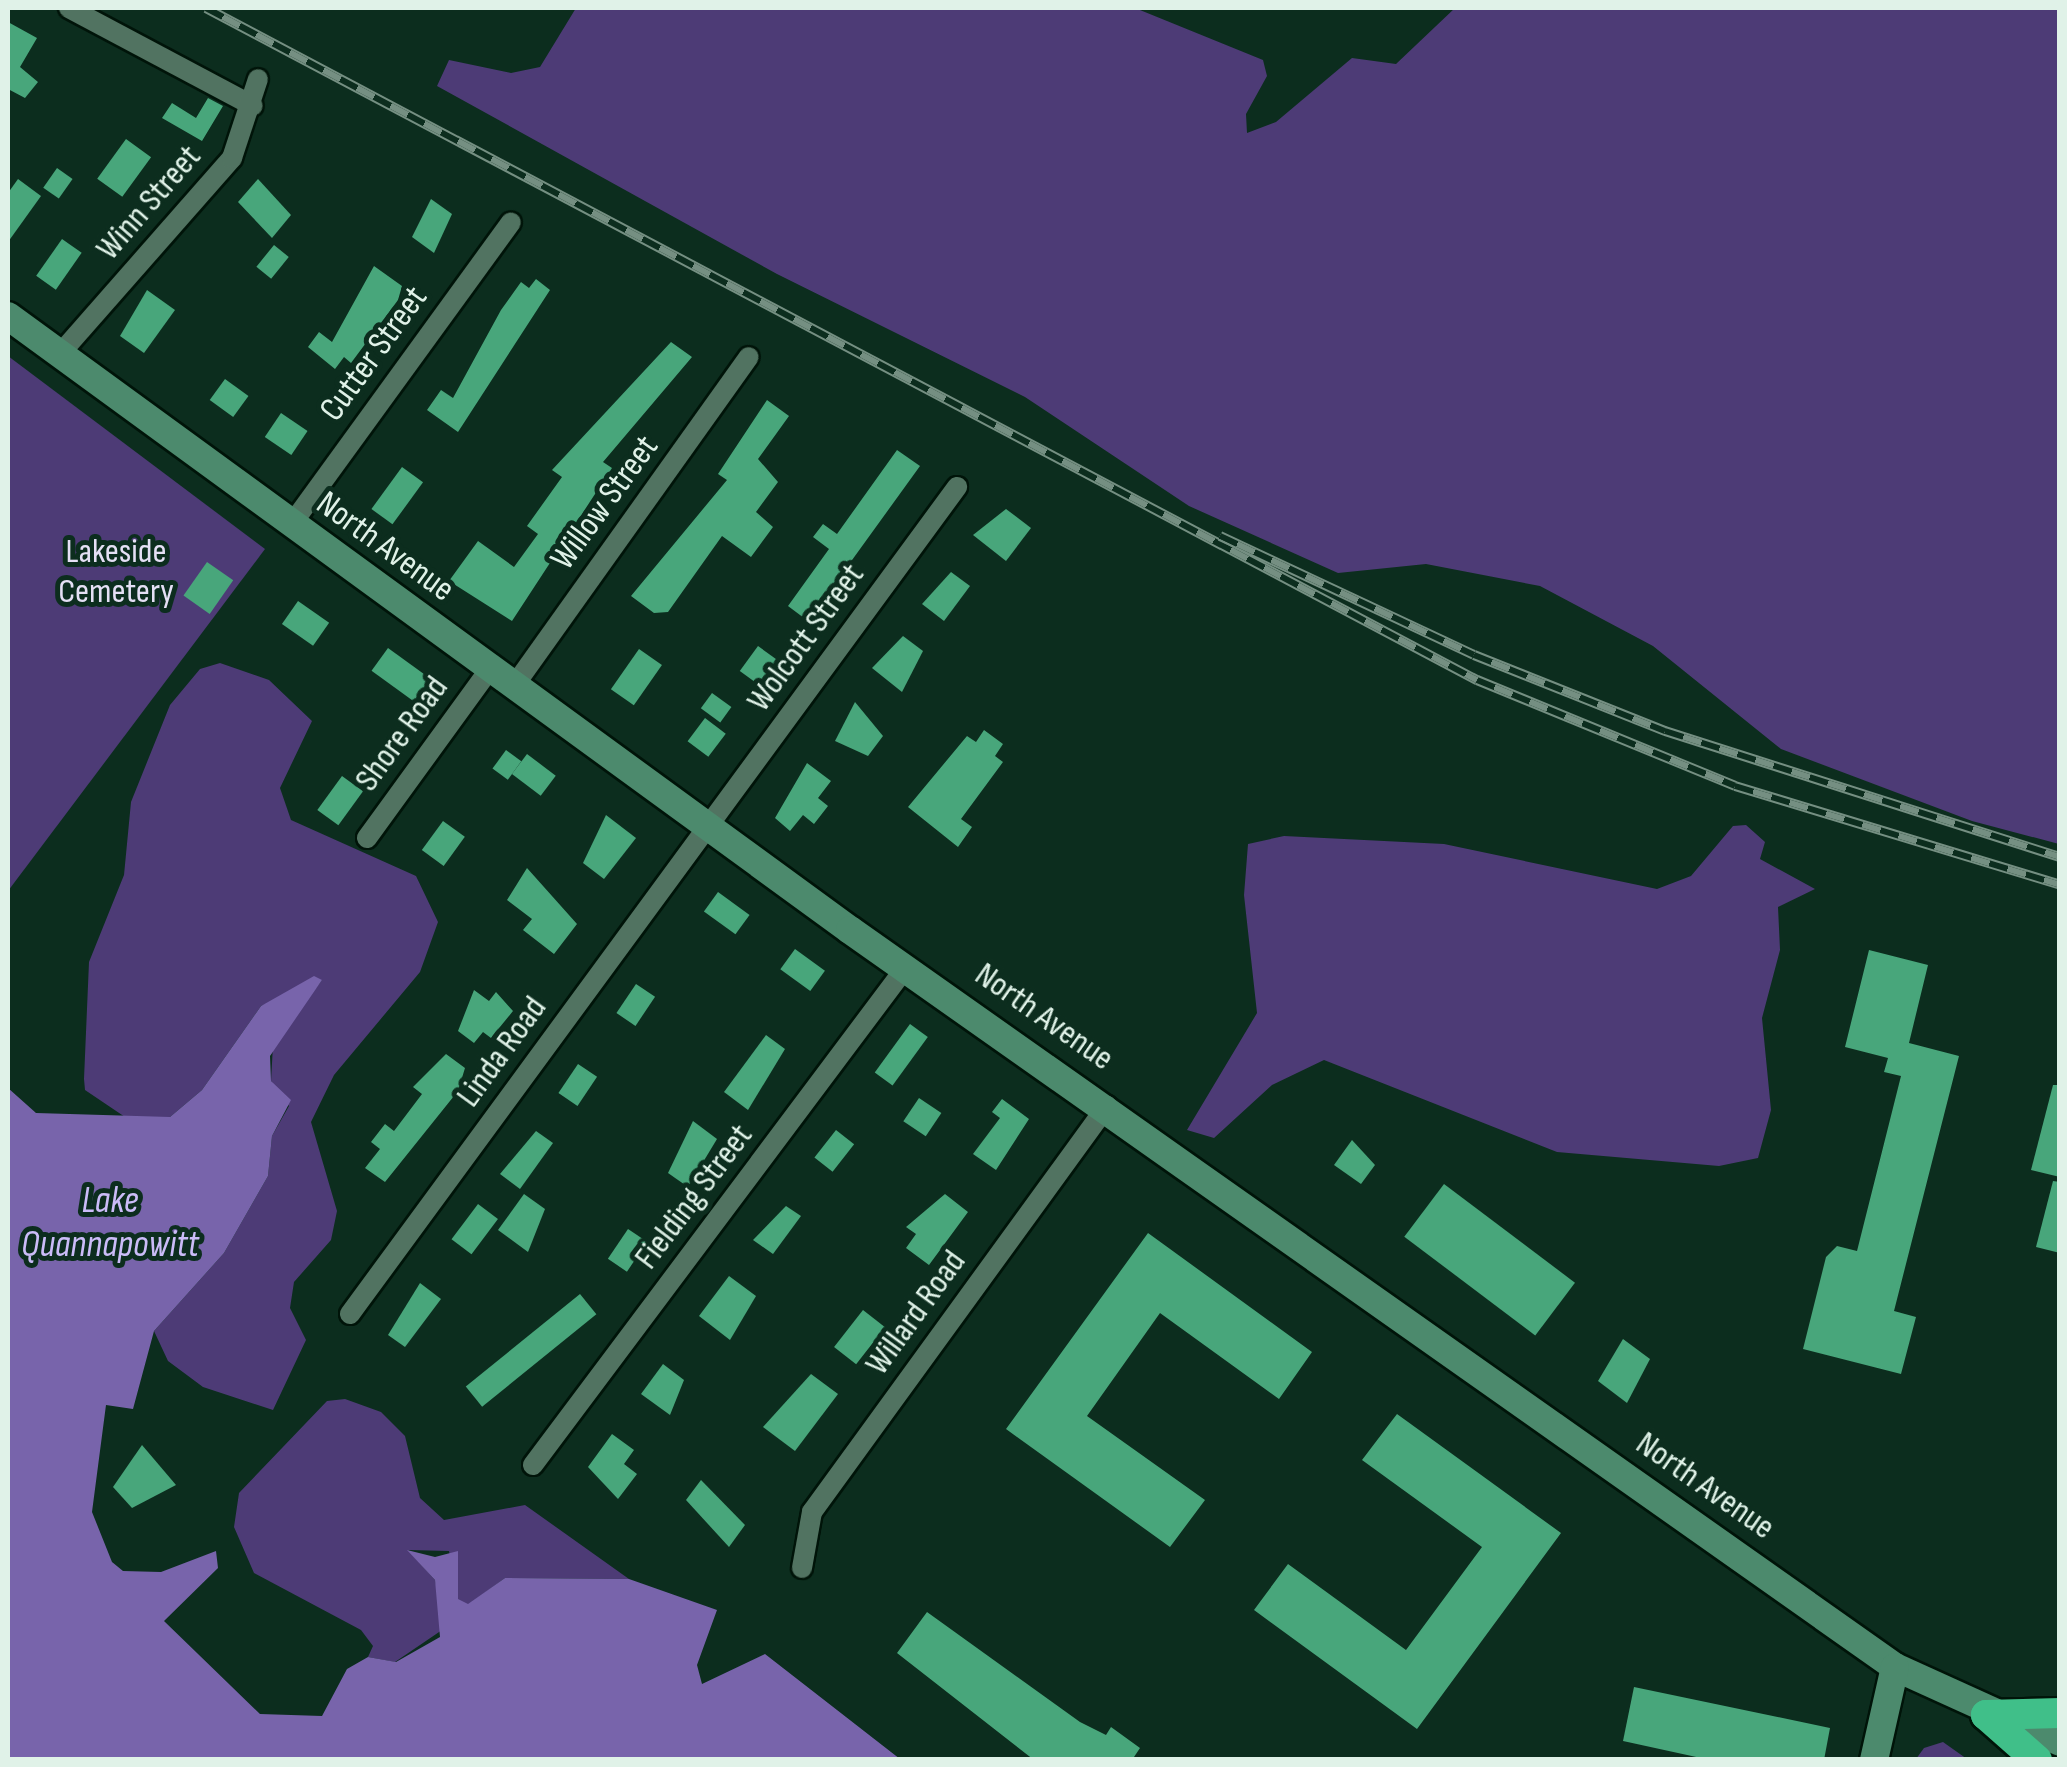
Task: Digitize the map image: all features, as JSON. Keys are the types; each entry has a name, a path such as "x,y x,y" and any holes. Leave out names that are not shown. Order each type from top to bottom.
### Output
{"highway":[{"path":"1986,1714 2060,1713"},
{"path":"1986,1714 2037,1760"}],"street":[{"path":"69,8 253,106"},
{"name":"Winn Street","path":"59,355 232,158 253,106 258,79"},
{"name":"Cutter Street","path":"291,525 510,222"},
{"name":"North Avenue","path":"8,316 707,827 1107,1106 1895,1667 1986,1714 2060,1742"},
{"name":"Willow Street","path":"514,686 749,357"},
{"name":"Wolcott Street","path":"707,827 958,487"},
{"name":"Shore Road","path":"367,838 490,669"},
{"name":"Linda Road","path":"350,1314 707,827"},
{"name":"Fielding Street","path":"533,1464 906,967"},
{"name":"Willard Road","path":"802,1568 812,1512 1107,1106"},
{"path":"1874,1760 1895,1667"}],"green space":[{"path":"576,8 1135,8 1263,60 1267,76 1246,114 1247,133 1276,122 1352,58 1396,64 1455,8 2059,8 2059,844 1972,821 1781,749 1653,646 1540,586 1426,564 1338,573 1189,506 1025,397 777,274 437,86 449,60 511,73 540,67"},
{"name":"Lakeside Cemetery","path":"8,356 265,549 8,891"},
{"path":"220,663 269,680 312,721 280,788 291,820 416,876 438,922 420,972 334,1075 311,1122 337,1211 331,1240 294,1282 290,1308 306,1340 273,1410 203,1387 168,1361 154,1331 224,1253 268,1176 272,1136 289,1106 271,1081 273,1045 322,980 261,1006 202,1090 170,1117 128,1119 85,1090 84,1079 89,962 124,875 131,802 170,705 200,669"},
{"path":"1746,825 1765,842 1760,859 1815,889 1778,907 1780,950 1762,1018 1771,1110 1758,1158 1719,1166 1557,1152 1324,1060 1272,1085 1214,1138 1187,1130 1257,1013 1244,895 1248,844 1284,836 1444,844 1657,889 1691,876 1733,826"},
{"path":"345,1399 381,1412 405,1436 420,1498 444,1520 525,1505 629,1579 505,1578 468,1605 458,1600 449,1551 408,1550 435,1580 445,1628 395,1662 368,1657 373,1646 361,1630 254,1573 234,1527 239,1493 327,1401"},
{"path":"1943,1742 1967,1759 1916,1759 1924,1748"}],"water":[{"name":"Lake Quannapowitt","path":"314,976 322,980 270,1056 271,1081 291,1100 272,1136 268,1176 224,1253 154,1331 133,1409 106,1405 92,1512 112,1562 123,1571 161,1572 216,1551 218,1568 164,1621 260,1714 322,1716 347,1669 368,1657 396,1662 440,1637 435,1580 407,1550 435,1557 458,1551 458,1599 468,1604 505,1578 629,1579 717,1610 697,1665 702,1684 765,1654 900,1759 8,1759 8,1088 36,1113 170,1117 202,1090 261,1006"}],"building":[{"path":"8,22 37,38 20,67 38,82 25,98 8,89"},
{"path":"208,98 223,106 202,141 162,118 172,103 196,118"},
{"path":"126,139 151,157 122,197 97,179"},
{"path":"57,168 73,179 59,199 43,188"},
{"path":"18,179 41,196 8,242 8,193"},
{"path":"258,179 291,215 272,238 238,202"},
{"path":"431,199 452,214 434,253 412,237"},
{"path":"62,239 82,253 56,290 36,276"},
{"path":"274,245 289,257 271,279 256,267"},
{"path":"374,266 402,286 398,300 351,363 344,357 335,369 308,347 319,332 332,342"},
{"path":"536,279 550,290 458,432 427,410 441,390 453,398 501,310 521,282 529,288"},
{"path":"147,290 175,310 144,353 120,336"},
{"path":"671,342 692,357 603,462 612,468 512,621 449,581 478,541 514,567 538,534 527,526 562,477 552,470"},
{"path":"225,379 248,396 233,417 210,400"},
{"path":"767,400 789,416 758,459 778,482 756,512 773,527 751,557 722,536 668,612 654,613 631,596 727,480 718,474"},
{"path":"281,413 308,431 291,455 265,437"},
{"path":"897,450 920,466 808,621 788,606 829,549 813,537 823,524 837,534"},
{"path":"402,467 423,482 392,524 371,509"},
{"path":"1006,509 1031,528 1006,561 973,535"},
{"path":"207,562 233,580 210,614 183,596"},
{"path":"951,572 970,586 944,621 922,604"},
{"path":"298,601 329,623 313,646 282,624"},
{"path":"903,636 923,651 902,692 872,668"},
{"path":"758,646 779,661 761,686 740,671"},
{"path":"388,648 437,684 421,707 372,671"},
{"path":"639,649 662,665 634,705 611,689"},
{"path":"712,693 731,707 720,722 701,708"},
{"path":"855,702 883,736 868,756 835,741"},
{"path":"705,718 726,734 708,757 688,741"},
{"path":"984,730 1003,744 995,756 1003,762 961,819 972,827 958,847 908,807 967,736 976,742"},
{"path":"506,750 521,761 508,780 492,769"},
{"path":"527,754 556,776 541,796 512,774"},
{"path":"807,763 831,781 818,798 828,806 814,824 803,815 790,831 775,818"},
{"path":"342,776 363,791 338,825 317,810"},
{"path":"606,815 636,838 604,879 583,863"},
{"path":"443,821 465,837 444,866 422,850"},
{"path":"527,868 577,924 554,954 523,930 532,919 507,900"},
{"path":"718,892 750,915 735,934 704,911"},
{"path":"795,949 825,971 810,991 780,969"},
{"path":"1869,950 1928,965 1909,1043 1959,1056 1894,1311 1916,1317 1901,1374 1803,1349 1826,1257 1837,1246 1857,1251 1901,1076 1884,1072 1888,1058 1845,1047"},
{"path":"636,984 655,997 635,1026 616,1013"},
{"path":"474,990 489,1001 496,992 513,1011 491,1038 483,1032 474,1043 458,1031"},
{"path":"910,1024 928,1037 893,1085 875,1073"},
{"path":"766,1035 785,1049 748,1110 724,1092"},
{"path":"446,1054 465,1068 458,1091 385,1182 365,1168 380,1149 371,1142 385,1124 394,1131 422,1094 413,1087"},
{"path":"578,1064 597,1077 577,1106 558,1093"},
{"path":"2053,1085 2060,1085 2060,1177 2031,1170"},
{"path":"919,1098 941,1113 926,1136 903,1121"},
{"path":"1002,1099 1029,1119 996,1170 973,1154 1000,1118 992,1112"},
{"path":"693,1121 717,1139 688,1187 668,1173"},
{"path":"836,1130 854,1144 833,1172 814,1158"},
{"path":"536,1131 553,1143 520,1189 500,1174"},
{"path":"1352,1140 1375,1165 1361,1184 1334,1165"},
{"path":"2053,1181 2060,1182 2060,1253 2036,1247"},
{"path":"1444,1184 1575,1283 1535,1335 1404,1237"},
{"path":"524,1194 545,1209 528,1252 498,1230"},
{"path":"945,1194 968,1212 929,1265 906,1248 916,1234 906,1227"},
{"path":"478,1204 498,1219 471,1254 452,1239"},
{"path":"786,1206 801,1216 773,1254 753,1240"},
{"path":"628,1229 647,1242 627,1272 608,1259"},
{"path":"1148,1233 1312,1352 1279,1399 1160,1313 1087,1416 1205,1500 1170,1547 1006,1429"},
{"path":"729,1276 756,1296 730,1340 699,1316"},
{"path":"420,1283 441,1299 405,1347 388,1335"},
{"path":"580,1294 596,1314 482,1407 466,1387"},
{"path":"863,1310 885,1327 856,1364 834,1347"},
{"path":"1623,1339 1650,1359 1627,1403 1598,1381"},
{"path":"663,1364 684,1380 670,1415 641,1394"},
{"path":"811,1374 838,1394 795,1451 763,1427"},
{"path":"1397,1414 1561,1533 1417,1729 1254,1610 1288,1564 1406,1650 1482,1547 1362,1460"},
{"path":"612,1434 634,1450 624,1464 637,1474 618,1499 588,1467"},
{"path":"142,1445 176,1485 132,1508 113,1487"},
{"path":"701,1480 745,1525 729,1547 686,1500"},
{"path":"927,1612 1080,1722 1106,1735 1111,1727 1140,1748 1132,1760 1034,1760 897,1653"},
{"path":"1634,1687 1830,1728 1824,1760 1710,1760 1623,1741"}],"railway":[{"path":"206,8 1477,680 1735,786 2060,885"},
{"path":"1220,536 1474,655 1665,731 2060,857"}]}
